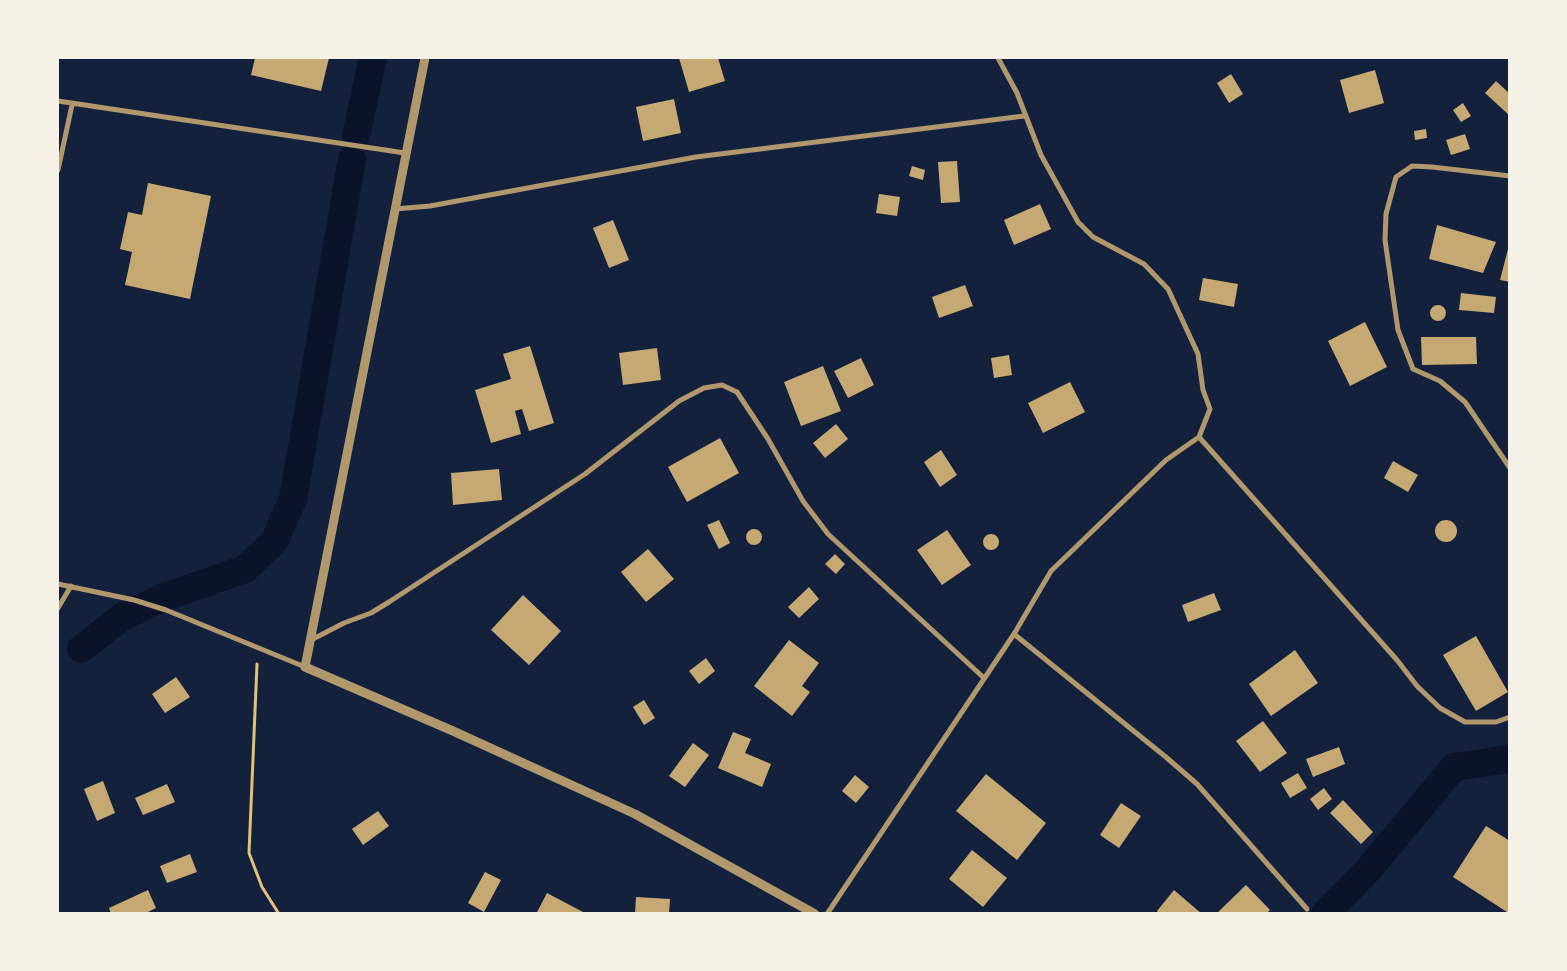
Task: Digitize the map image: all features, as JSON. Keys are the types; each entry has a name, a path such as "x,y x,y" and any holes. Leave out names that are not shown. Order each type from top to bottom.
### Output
{"street":[{"path":"305,668 424,58"},
{"path":"827,914 1014,634 1051,571 1166,460 1199,437 1210,409 1203,390 1198,354 1168,289 1144,264 1093,237 1078,222 1041,155 1024,116 1017,93 998,58"},
{"path":"58,101 405,153"},
{"path":"58,170 72,104"},
{"path":"394,209 430,206 696,157 1024,116"},
{"path":"1510,176 1412,166 1396,178 1386,214 1385,240 1398,330 1413,369 1440,381 1464,402 1510,468"},
{"path":"310,640 344,623 371,613 389,602 585,474 679,401 704,388 722,385 737,392 768,439 804,501 828,534 984,678"},
{"path":"1199,437 1397,660 1417,686 1440,708 1465,722 1496,722 1510,717"},
{"path":"58,584 134,600 166,610 453,731 635,814 815,914"},
{"path":"58,608 71,586"},
{"path":"1014,634 1197,784 1307,909"}],"path":[{"path":"258,649 249,853 262,887 279,914"}],"building":[{"path":"255,58 329,58 321,91 251,75"},
{"path":"679,58 718,58 725,81 689,92"},
{"path":"1375,70 1384,103 1349,113 1340,80"},
{"path":"1231,74 1243,94 1229,103 1217,83"},
{"path":"1496,81 1510,94 1510,116 1485,93"},
{"path":"674,99 681,133 643,141 636,107"},
{"path":"1463,103 1471,116 1461,122 1453,110"},
{"path":"1426,129 1427,138 1415,140 1414,131"},
{"path":"1465,134 1470,149 1451,155 1446,140"},
{"path":"957,161 960,202 941,203 938,162"},
{"path":"912,166 925,170 923,180 909,176"},
{"path":"148,183 211,196 190,299 125,285 132,252 120,249 128,212 142,215"},
{"path":"879,194 900,197 897,216 876,213"},
{"path":"1040,204 1051,229 1014,245 1004,220"},
{"path":"613,220 629,260 609,268 593,228"},
{"path":"1437,225 1496,242 1483,273 1429,259"},
{"path":"1508,249 1510,249 1510,282 1500,280"},
{"path":"1203,278 1238,284 1234,307 1199,300"},
{"path":"965,285 973,306 939,318 932,297"},
{"path":"1461,293 1496,297 1494,313 1459,310"},
{"path":"1438,305 1444,307 1446,313 1444,319 1438,321 1432,319 1430,313 1432,307"},
{"path":"1365,322 1387,367 1350,386 1328,341"},
{"path":"1421,337 1476,337 1477,364 1422,365"},
{"path":"530,346 554,423 529,431 522,409 515,411 521,434 491,443 475,390 511,379 503,354"},
{"path":"657,348 661,380 623,385 619,353"},
{"path":"1009,355 1012,375 994,378 991,358"},
{"path":"861,358 874,385 848,398 834,371"},
{"path":"823,366 841,411 801,426 784,382"},
{"path":"1070,382 1085,412 1043,433 1028,403"},
{"path":"836,424 848,439 825,458 813,443"},
{"path":"720,438 739,473 687,502 668,467"},
{"path":"941,450 957,475 940,487 924,462"},
{"path":"1393,461 1418,475 1408,492 1384,478"},
{"path":"499,469 502,500 453,505 451,473"},
{"path":"719,520 730,543 719,549 707,525"},
{"path":"1446,520 1454,523 1457,531 1454,539 1446,542 1438,539 1435,531 1438,523"},
{"path":"751,529 757,529 762,534 760,543 751,545 746,540 746,534"},
{"path":"947,530 971,565 942,585 917,550"},
{"path":"991,534 999,542 991,550 983,542"},
{"path":"648,549 674,579 646,602 621,572"},
{"path":"835,554 845,564 836,574 825,564"},
{"path":"809,587 819,599 799,618 788,607"},
{"path":"1214,593 1221,610 1188,622 1182,605"},
{"path":"523,595 561,631 529,665 491,630"},
{"path":"1476,636 1508,692 1476,711 1443,655"},
{"path":"789,640 819,663 802,686 810,692 792,716 754,686"},
{"path":"1295,650 1318,683 1271,716 1249,684"},
{"path":"706,658 715,671 699,684 689,671"},
{"path":"176,677 190,697 165,713 152,694"},
{"path":"644,700 655,718 644,725 633,707"},
{"path":"1263,721 1287,753 1260,772 1236,741"},
{"path":"733,732 751,739 745,753 771,764 762,787 718,768"},
{"path":"693,743 709,755 685,787 669,776"},
{"path":"1339,747 1345,764 1313,777 1306,759"},
{"path":"1298,773 1307,788 1290,798 1281,783"},
{"path":"986,774 1046,823 1017,860 956,811"},
{"path":"855,775 869,787 856,803 842,791"},
{"path":"103,781 115,813 97,821 84,789"},
{"path":"167,784 175,802 143,815 135,798"},
{"path":"1324,788 1332,799 1318,810 1310,799"},
{"path":"1343,800 1373,832 1361,844 1330,813"},
{"path":"1121,803 1141,816 1119,848 1100,835"},
{"path":"378,811 389,826 363,845 352,829"},
{"path":"1486,826 1510,841 1510,914 1453,877"},
{"path":"972,850 1007,878 983,907 949,879"},
{"path":"190,854 197,872 167,883 160,866"},
{"path":"485,872 501,880 484,912 468,903"},
{"path":"1246,885 1270,910 1266,914 1216,914"},
{"path":"148,890 156,908 144,914 111,914 109,908"},
{"path":"1174,890 1202,914 1159,914 1157,911"},
{"path":"547,893 583,912 582,914 536,914"},
{"path":"636,897 670,899 669,914 635,914"}],"waterway":[{"path":"356,136 373,58"},
{"path":"81,649 122,617 162,598 245,569 274,542 293,499 352,159"},
{"path":"1325,914 1368,870 1454,767 1510,759"}]}
